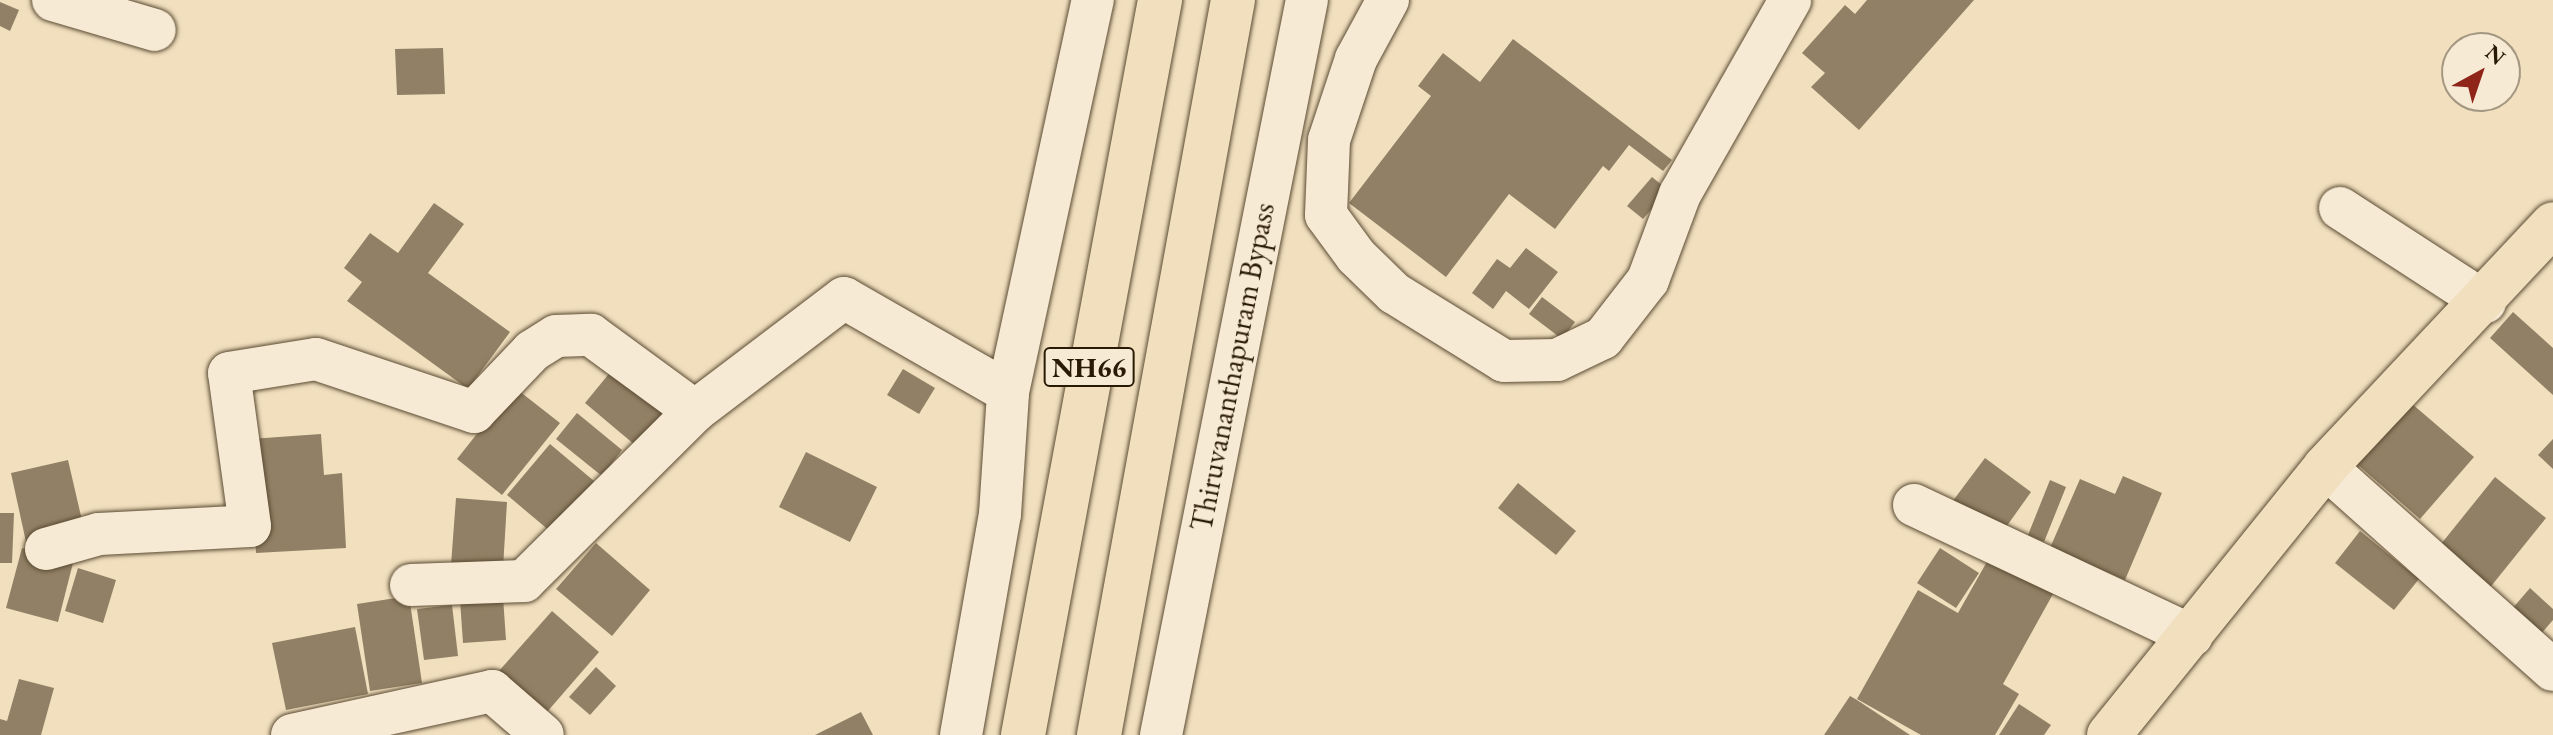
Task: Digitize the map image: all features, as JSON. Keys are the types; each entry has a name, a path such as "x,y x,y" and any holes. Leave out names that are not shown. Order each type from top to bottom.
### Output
{"main road":[{"name":"NH66","path":"1023,735 1160,0"},
{"name":"NH66","path":"1099,735 1233,0"},
{"path":"2109,735 2192,636 2325,467 2485,302 2553,224"}],"street":[{"path":"53,0 155,30"},
{"path":"961,735 1000,514 1008,392 1093,0"},
{"name":"Thiruvananthapuram Bypass","path":"1161,735 1307,0"},
{"path":"1388,0 1356,59 1329,140 1326,215 1394,293 1504,361 1557,360 1603,338 1648,280 1680,194 1790,0"},
{"path":"2340,208 2485,302"},
{"path":"411,585 524,581 695,411 844,298 1008,392"},
{"path":"46,549 99,534 250,526 229,373 316,359 474,412 532,351 556,336 591,335 695,411"},
{"path":"2325,467 2553,670"},
{"path":"1914,505 2192,636"},
{"path":"292,735 492,691 543,735"}],"building":[{"path":"1867,0 1974,0 1859,130 1811,87 1825,73 1802,53 1845,5 1855,14"},
{"path":"0,2 19,10 10,31 0,26"},
{"path":"1513,39 1672,160 1663,171 1629,145 1609,171 1603,166 1555,229 1509,194 1446,277 1349,203 1431,96 1418,86 1443,53 1480,82"},
{"path":"443,48 445,94 397,95 395,49"},
{"path":"1652,177 1668,190 1643,219 1627,206"},
{"path":"434,203 464,224 428,273 510,332 468,389 347,301 362,282 344,268 370,233 398,253"},
{"path":"1526,248 1558,272 1529,309 1506,291 1493,309 1472,293 1497,259 1510,268"},
{"path":"1542,297 1575,322 1562,339 1529,314"},
{"path":"2513,312 2553,348 2553,395 2490,338"},
{"path":"903,369 935,388 919,414 887,395"},
{"path":"612,370 663,412 635,445 585,403"},
{"path":"514,387 560,423 502,495 457,459"},
{"path":"2411,403 2474,457 2420,519 2357,464"},
{"path":"577,413 622,450 602,476 556,439"},
{"path":"321,434 324,475 342,473 346,548 256,553 249,439"},
{"path":"2553,439 2553,469 2538,455"},
{"path":"550,444 594,481 551,532 507,495"},
{"path":"806,452 877,487 850,542 779,507"},
{"path":"1985,458 2031,492 1999,537 1952,502"},
{"path":"68,460 84,529 26,542 11,473"},
{"path":"2123,476 2162,493 2125,580 2050,548 2080,479 2115,494"},
{"path":"2495,477 2546,518 2488,590 2437,549"},
{"path":"2050,480 2066,487 2044,542 2028,535"},
{"path":"1518,483 1576,531 1556,555 1498,508"},
{"path":"456,498 507,502 503,568 451,565"},
{"path":"0,513 14,513 12,563 0,563"},
{"path":"2360,531 2419,579 2394,610 2335,563"},
{"path":"596,543 650,590 612,636 556,589"},
{"path":"22,548 73,563 58,622 6,608"},
{"path":"1940,548 1979,573 1956,608 1917,583"},
{"path":"1989,558 2053,594 2003,684 2019,694 1995,735 1921,735 1857,699 1918,590 1958,613"},
{"path":"78,568 116,580 103,623 65,611"},
{"path":"2530,588 2553,609 2553,620 2540,635 2512,609"},
{"path":"409,596 422,683 370,691 357,604"},
{"path":"503,597 506,640 463,643 460,600"},
{"path":"452,605 458,656 424,660 417,609"},
{"path":"552,611 599,652 547,712 499,671"},
{"path":"355,627 368,694 286,710 272,643"},
{"path":"596,667 616,686 590,715 569,697"},
{"path":"19,679 54,688 41,735 0,735 0,719 7,721"},
{"path":"1850,696 1857,700 1910,735 1824,735"},
{"path":"2019,704 2051,725 2044,735 1999,735"},
{"path":"861,712 873,735 815,735"}]}
